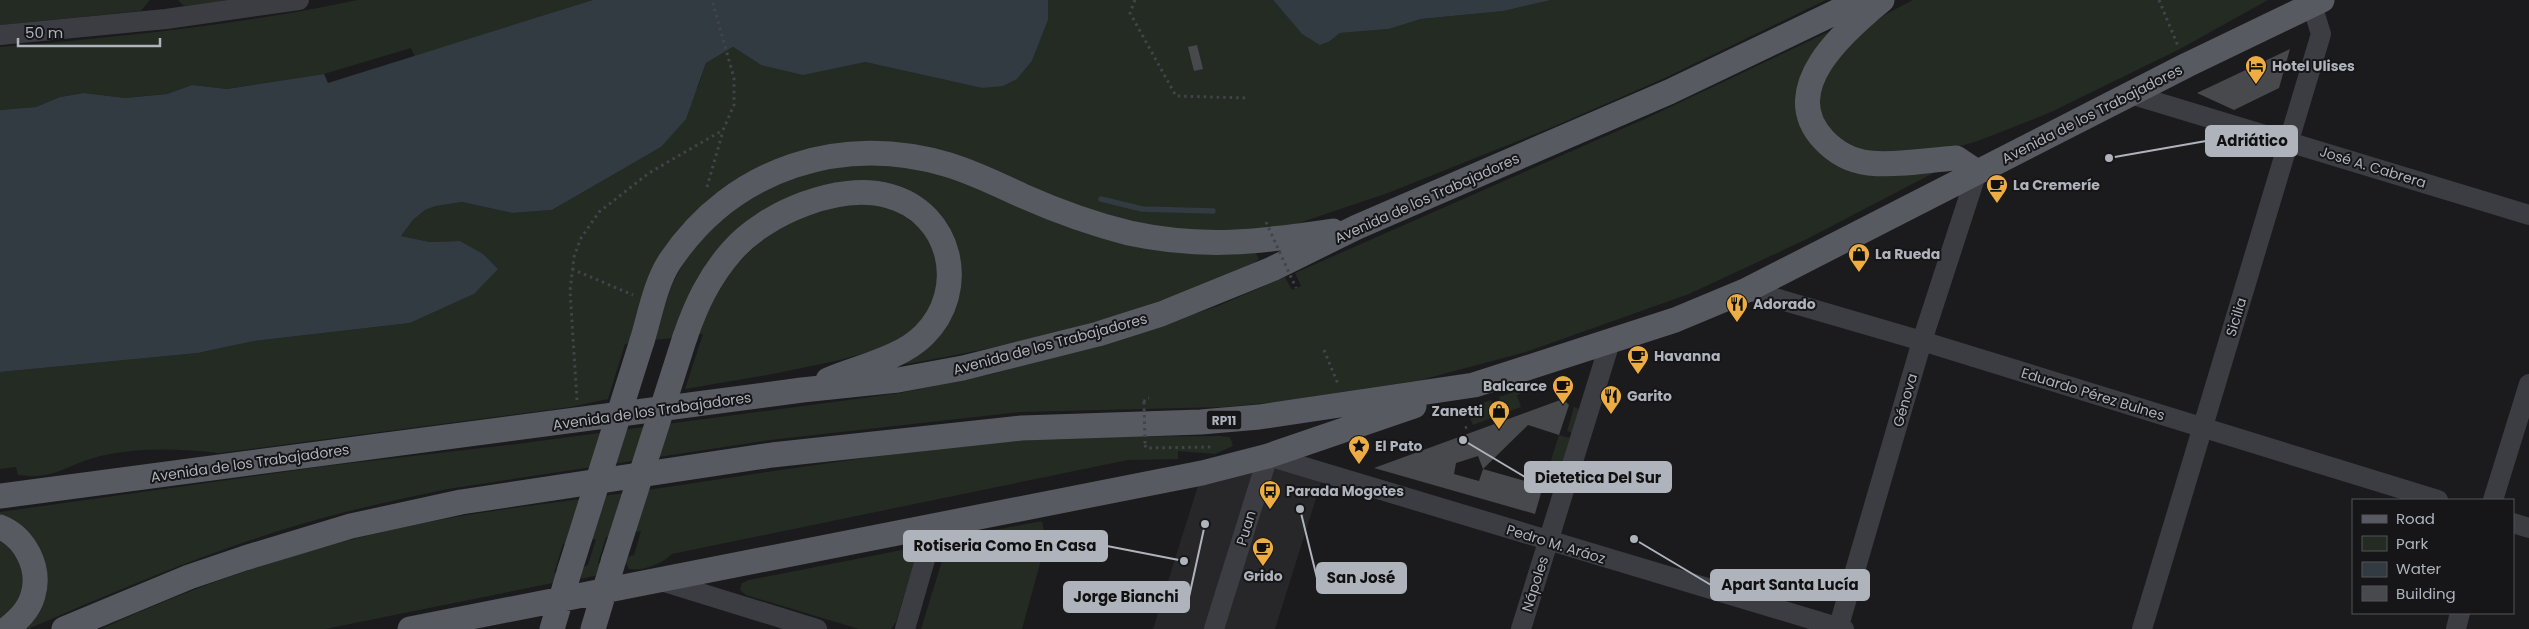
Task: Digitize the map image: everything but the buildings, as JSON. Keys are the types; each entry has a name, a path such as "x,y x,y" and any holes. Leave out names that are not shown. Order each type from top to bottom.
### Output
{"main road":[{"name":"Avenida de los Trabajadores","path":"0,496 802,390 898,380 963,368 1098,334 1214,294 1357,227 1669,92 1861,0"},
{"path":"1882,0 1843,35 1825,56 1812,80 1806,101 1811,122 1816,132 1834,150 1859,161 1898,163 1956,158 1977,172"},
{"name":"Avenida de los Trabajadores","path":"410,629 1202,473 1268,456 1474,385 1675,320 1747,290 2187,65 2315,2"},
{"path":"552,629 661,280 669,263 709,217 739,193 773,174 811,160 841,154 884,152 947,164 1066,213 1112,228 1162,239 1240,244 1357,227"},
{"path":"593,629 685,337 699,300 717,270 739,244 764,226 804,205 826,197 845,194 877,194 904,202 918,210 936,229 948,256 950,286 940,312 923,336 898,352 802,390"},
{"name":"Avenida de los Trabajadores","path":"64,629 189,577 245,558 351,526 460,502 772,455 1022,428 1201,422 1259,417 1474,385"},
{"path":"0,527 19,539 31,560 35,585 24,613 7,629"}],"street":[{"path":"0,36 166,19 299,0"},
{"name":"Sicilia","path":"2142,629 2321,34 2315,2"},
{"name":"José A. Cabrera","path":"2130,94 2529,215"},
{"name":"Génova","path":"1840,628 1922,341 1977,172"},
{"name":"Eduardo Pérez Bulnes","path":"1747,290 1922,341 2435,499"},
{"name":"Nápoles","path":"1521,629 1611,340"},
{"path":"2493,499 2529,384"},
{"name":"Pedro M. Aráoz","path":"1268,456 1548,542 1840,628"},
{"name":"Puan","path":"1214,629 1268,456"},
{"path":"2514,523 2529,528"},
{"path":"905,629 935,526"},
{"path":"658,580 817,629"},
{"path":"2456,629 2460,614"}],"path":[{"path":"702,192 707,187 735,95 734,78 712,0"},
{"path":"1134,0 1130,13 1176,96 1248,98"},
{"path":"2159,0 2187,65"},
{"path":"578,420 570,291 572,270 581,238 599,212 649,173 723,130"},
{"path":"1266,222 1296,288"},
{"path":"572,270 633,295 635,288"},
{"path":"1324,350 1342,393"},
{"path":"1145,444 1144,402 1145,399 1149,398"},
{"path":"1150,448 1215,447"}],"shaded area":[{"path":"1268,456 1324,473 1275,629 1153,629 1202,473"}],"green space":[{"path":"0,0 150,0 141,11 0,25"},
{"path":"178,0 232,0 184,6"},
{"path":"357,0 593,0 415,57 411,48 324,74 227,89 192,85 167,94 125,98 84,93 60,97 36,107 0,110 0,47 180,29 313,9"},
{"path":"1048,0 1273,0 1302,34 1330,41 1340,33 1389,29 1421,19 1504,11 1551,0 1826,0 1665,78 1555,126 1388,193 1284,228 1209,233 1125,222 925,150 724,191 631,343 625,344 608,399 571,407 219,453 190,450 119,452 93,458 63,470 43,475 18,475 16,467 0,469 0,372 198,353 254,341 410,323 474,294 460,241 430,242 401,236 413,220 425,210 436,206 462,202 512,213 552,210 661,147 698,87 706,63 733,47 761,65 835,67 865,62 982,88 1017,79 1032,61 1048,20"},
{"path":"1913,0 2268,0 2180,49 2049,113 1978,141 1957,147 1868,157 1828,135 1814,89 1858,34 1886,14"},
{"path":"1841,26 1833,36 1810,140 1945,167 1805,240 1689,294 1526,352 1421,380 1277,402 1224,407 1021,412 770,440 448,489 318,519 244,542 181,565 28,629 18,629 41,598 0,521 0,512 326,466 517,444 900,393 988,375 1100,345 1218,306 1285,277 1292,290 1301,286 1295,273 1649,117"},
{"path":"890,161 1256,253 1259,259 1246,268 1180,294 1099,321 1014,343 889,367 953,311 921,201 791,201 673,338 653,340 671,287 686,258 711,228 754,195 811,169"},
{"path":"847,205 888,205 927,232 942,277 925,322 885,347 840,360 685,389 703,334 697,334 705,315 723,282 747,254 777,231 819,210"},
{"path":"1525,388 1527,391 1517,395 1521,407 1505,413 1499,397"},
{"path":"1491,400 1497,416 1473,425 1466,409"},
{"path":"1574,407 1579,409 1572,433 1567,431"},
{"path":"1559,435 1570,438 1554,490 1543,486"},
{"path":"1078,437 1230,437 1233,446 1215,454 1178,451 1178,459 1128,460 672,554 658,564 641,569 629,569 626,563 628,557 634,555 641,531 606,537 598,563 603,562 599,575 580,579 583,567 588,565 596,539 563,544 554,573 560,572 553,583 325,629 101,629 189,592 280,560 373,534 467,515 856,459 957,447"},
{"path":"1042,521 1046,542 1022,629 921,629 946,548 950,541 958,537"},
{"path":"0,534 17,547 26,589 0,624"},
{"path":"907,549 913,551 916,557 896,622 891,629 859,629 746,595 740,590 742,583 749,580"}],"water":[{"path":"593,0 1048,0 1048,20 1032,61 1017,79 1003,86 982,88 865,62 803,75 761,65 733,47 706,63 686,119 661,147 552,210 512,213 462,202 436,206 425,210 413,220 401,236 430,242 460,241 483,254 498,269 474,294 410,323 254,341 198,353 0,372 0,110 36,107 60,97 84,93 125,98 167,94 192,85 227,89 324,74 328,83"},
{"path":"1273,0 1551,0 1504,11 1421,19 1389,29 1340,33 1330,41 1320,45 1302,34"}],"waterway":[{"path":"1101,199 1142,209 1213,211"}],"place":[{"name":"Hotel Ulises","path":"2256,85"},
{"name":"Adriático","path":"2109,158"},
{"name":"La Cremeríe","path":"1997,204"},
{"name":"La Rueda","path":"1859,273"},
{"name":"Adorado","path":"1737,323"},
{"name":"Havanna","path":"1638,375"},
{"name":"Balcarce","path":"1563,405"},
{"name":"Garito","path":"1611,415"},
{"name":"Zanetti","path":"1499,430"},
{"name":"Dietetica Del Sur","path":"1463,440"},
{"name":"El Pato","path":"1359,465"},
{"name":"San José","path":"1300,509"},
{"name":"Parada Mogotes","path":"1270,510"},
{"name":"Jorge Bianchi","path":"1205,524"},
{"name":"Apart Santa Lucía","path":"1634,539"},
{"name":"Rotiseria Como En Casa","path":"1184,561"},
{"name":"Grido","path":"1263,567"}]}
